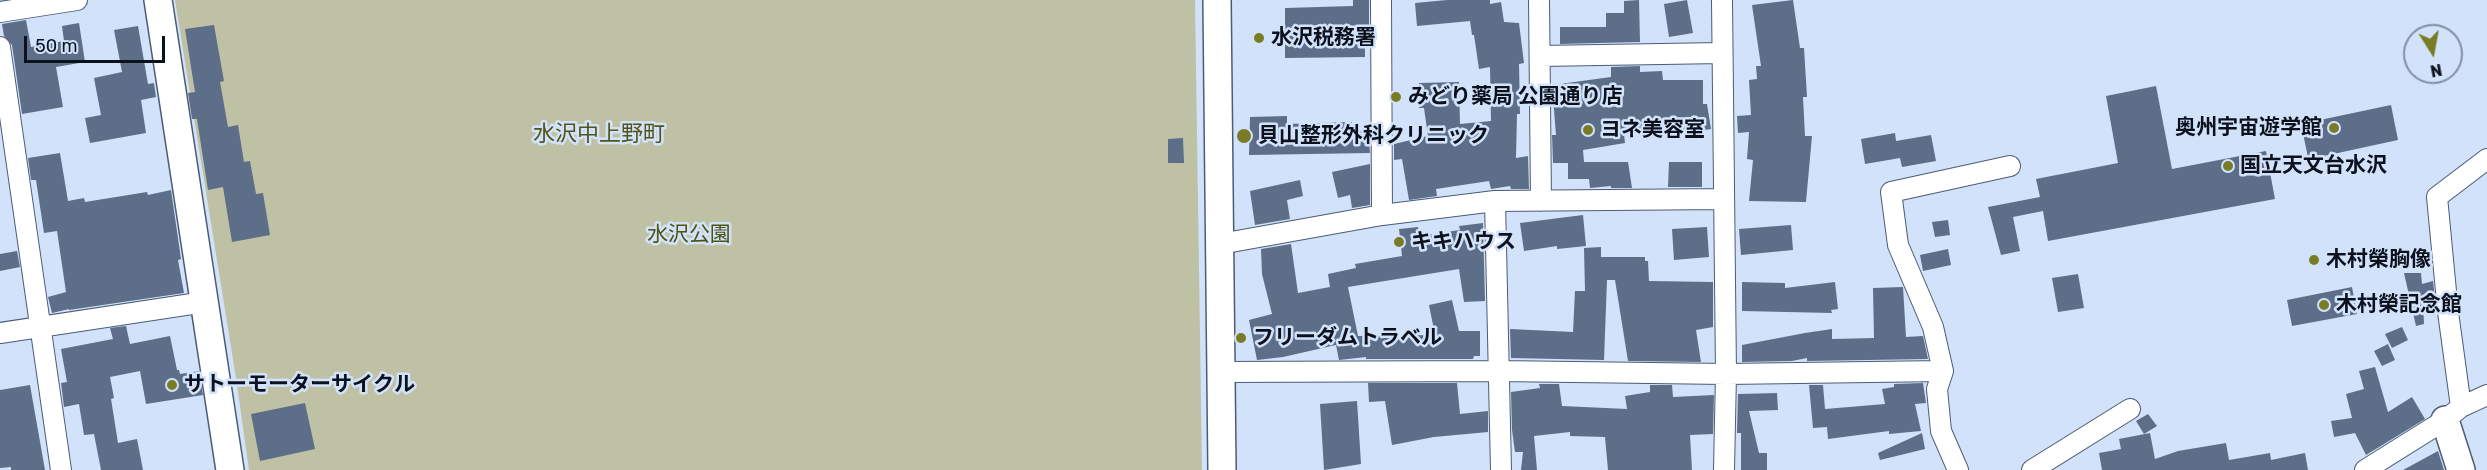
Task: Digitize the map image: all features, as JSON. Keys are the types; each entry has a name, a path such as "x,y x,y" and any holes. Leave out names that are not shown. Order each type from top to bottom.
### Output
{"street":[{"path":"0,12 77,0"},
{"path":"158,0 230,470"},
{"path":"1217,0 1222,470"},
{"path":"1381,0 1382,215"},
{"path":"1539,0 1541,201"},
{"path":"1722,0 1725,470"},
{"path":"0,46 8,166 41,327 61,470"},
{"path":"1540,56 1722,53"},
{"path":"2461,470 2453,413 2448,312 2437,197 2487,159"},
{"path":"1958,470 1941,431 1937,389 1943,371 1933,327 1898,245 1891,192 2010,166"},
{"path":"1220,244 1382,215 1495,201 1722,199"},
{"path":"1495,201 1501,470"},
{"path":"0,333 205,302"},
{"path":"1221,372 1498,370 1726,374 1943,371"},
{"path":"2365,470 2453,413 2487,395"},
{"path":"2032,470 2130,409"}],"green space":[{"name":"水沢公園","path":"175,0 1195,0 1202,470 249,470"}],"building":[{"path":"1353,0 1369,0 1369,25 1365,25 1365,57 1285,58 1285,8 1353,6"},
{"path":"1490,0 1490,4 1501,2 1504,22 1519,23 1524,63 1519,64 1520,114 1517,114 1516,158 1528,156 1529,189 1511,189 1510,186 1491,189 1489,181 1436,189 1437,196 1409,200 1402,159 1394,160 1394,144 1428,136 1424,108 1419,108 1419,83 1459,82 1460,124 1491,121 1490,67 1479,69 1470,21 1417,26 1415,3"},
{"path":"1639,0 1640,42 1560,44 1560,27 1606,27 1606,13 1624,13 1624,1"},
{"path":"1687,0 1693,33 1669,37 1664,4"},
{"path":"1793,0 1800,48 1804,48 1807,97 1803,97 1805,136 1812,136 1806,202 1749,201 1753,160 1747,159 1749,132 1738,133 1737,116 1751,115 1749,80 1757,79 1756,66 1761,66 1752,5"},
{"path":"26,20 31,47 64,41 62,26 79,23 85,62 56,67 63,107 22,114 12,45 4,36 2,24"},
{"path":"214,25 224,81 220,82 228,127 238,125 244,162 250,161 256,194 263,193 270,235 232,242 223,187 208,190 197,119 192,119 188,93 195,92 185,29"},
{"path":"138,26 148,84 154,83 156,97 141,100 146,133 90,143 85,118 101,115 94,78 122,72 114,30"},
{"path":"1640,66 1640,72 1662,71 1663,80 1703,80 1703,104 1707,104 1711,129 1669,136 1669,134 1624,134 1625,143 1583,150 1584,162 1628,162 1632,188 1611,188 1611,186 1590,188 1589,179 1568,179 1568,163 1553,163 1552,135 1556,135 1552,85 1611,77 1611,67"},
{"name":"国立天文台水沢","path":"2156,86 2172,169 2266,151 2275,199 2048,241 2043,211 2013,217 2020,251 2001,255 1988,207 2040,197 2036,179 2118,163 2106,96"},
{"name":"奥州宇宙遊学館","path":"2391,105 2398,140 2324,156 2325,159 2309,162 2301,124"},
{"path":"1287,116 1287,124 1352,122 1352,132 1368,131 1370,153 1249,155 1250,117"},
{"path":"1895,133 1896,141 1931,135 1936,161 1902,167 1900,158 1865,164 1861,139"},
{"path":"1183,138 1184,163 1168,163 1168,139"},
{"path":"60,153 68,201 84,198 85,202 171,190 181,259 178,260 184,293 52,313 48,297 66,292 57,231 44,233 36,180 31,180 28,158"},
{"path":"1669,162 1702,162 1702,187 1668,187"},
{"path":"1370,164 1370,205 1352,208 1350,195 1338,198 1332,172"},
{"path":"1300,180 1303,196 1287,200 1290,219 1255,225 1250,191"},
{"path":"1583,215 1586,246 1557,249 1557,246 1524,251 1520,223"},
{"path":"1948,220 1950,235 1935,237 1932,222"},
{"path":"1483,223 1485,301 1464,302 1459,269 1348,287 1358,336 1435,335 1429,305 1452,300 1459,331 1480,331 1480,356 1474,356 1473,359 1366,359 1366,357 1339,360 1336,345 1283,357 1257,360 1249,320 1272,314 1262,274 1261,249 1291,244 1298,293 1330,287 1328,274 1356,268 1355,264 1402,256 1399,229 1418,227 1419,236 1460,230 1459,226"},
{"path":"1791,225 1793,250 1741,255 1739,229"},
{"path":"1707,227 1709,257 1674,260 1672,229"},
{"path":"1601,247 1601,257 1645,257 1645,261 1648,261 1649,281 1713,282 1713,327 1696,330 1701,362 1628,361 1615,280 1607,280 1604,360 1511,358 1510,329 1573,332 1575,291 1585,291 1584,248"},
{"path":"1948,249 1951,265 1923,271 1920,255"},
{"path":"17,251 20,267 0,271 0,254"},
{"path":"2404,273 2421,273 2422,284 2433,281 2435,299 2423,302 2424,324 2416,326"},
{"path":"2078,274 2084,308 2058,312 2052,278"},
{"path":"1742,282 1785,283 1785,288 1835,282 1838,309 1831,310 1832,313 1742,311"},
{"path":"1903,287 1906,337 1923,336 1928,359 1807,361 1807,358 1792,361 1742,362 1742,345 1805,333 1832,329 1832,339 1874,338 1873,288"},
{"path":"2352,287 2357,314 2292,326 2287,300"},
{"path":"126,326 130,344 170,336 177,370 180,374 199,371 203,395 146,404 140,371 110,377 118,443 137,439 143,470 101,470 94,434 84,435 79,404 64,407 61,383 67,382 61,349 113,339 110,328"},
{"path":"2402,327 2408,340 2392,348 2385,334"},
{"path":"2388,344 2395,360 2382,366 2374,351"},
{"path":"2375,367 2388,412 2412,397 2425,419 2366,455 2355,433 2334,437 2331,421 2352,418 2346,394 2364,389 2359,371"},
{"path":"1368,383 1457,383 1460,414 1488,411 1488,432 1434,437 1392,445 1385,401 1369,402"},
{"path":"1923,383 1926,403 1915,404 1921,431 1889,434 1889,431 1828,439 1827,427 1813,428 1809,385 1823,385 1825,409 1885,404 1882,389 1894,387 1894,384"},
{"path":"1539,384 1559,384 1562,406 1627,409 1625,396 1650,392 1650,385 1672,385 1673,397 1714,395 1713,434 1690,435 1692,470 1608,470 1605,437 1570,436 1570,432 1534,436 1537,470 1521,470 1523,452 1515,452 1511,392 1540,388"},
{"path":"30,385 45,470 0,468 0,390"},
{"path":"1777,393 1778,410 1749,411 1759,453 1767,453 1767,470 1741,470 1741,433 1737,433 1738,394"},
{"path":"1357,401 1361,464 1324,470 1320,404"},
{"path":"305,403 315,449 260,461 251,414"},
{"path":"2148,414 2157,426 2144,434 2136,421"},
{"path":"1922,433 1925,449 1880,460 1878,453"},
{"path":"2150,433 2155,459 2178,451 2226,443 2229,460 2270,453 2271,460 2305,453 2308,470 2102,470 2099,453 2121,449 2119,439"},
{"path":"2438,451 2444,470 2403,470"}],"place":[{"name":"水沢税務署","path":"1259,38"},
{"name":"みどり薬局 公園通り店","path":"1396,97"},
{"name":"奥州宇宙遊学館","path":"2334,128"},
{"name":"ヨネ美容室","path":"1588,130"},
{"name":"貝山整形外科クリニック","path":"1244,136"},
{"name":"国立天文台水沢","path":"2228,166"},
{"name":"キキハウス","path":"1399,242"},
{"name":"木村榮胸像","path":"2314,260"},
{"name":"木村榮記念館","path":"2324,305"},
{"name":"フリーダムトラベル","path":"1241,338"},
{"name":"サトーモーターサイクル","path":"172,385"}],"district":[{"name":"水沢中上野町","path":"599,135"}]}
